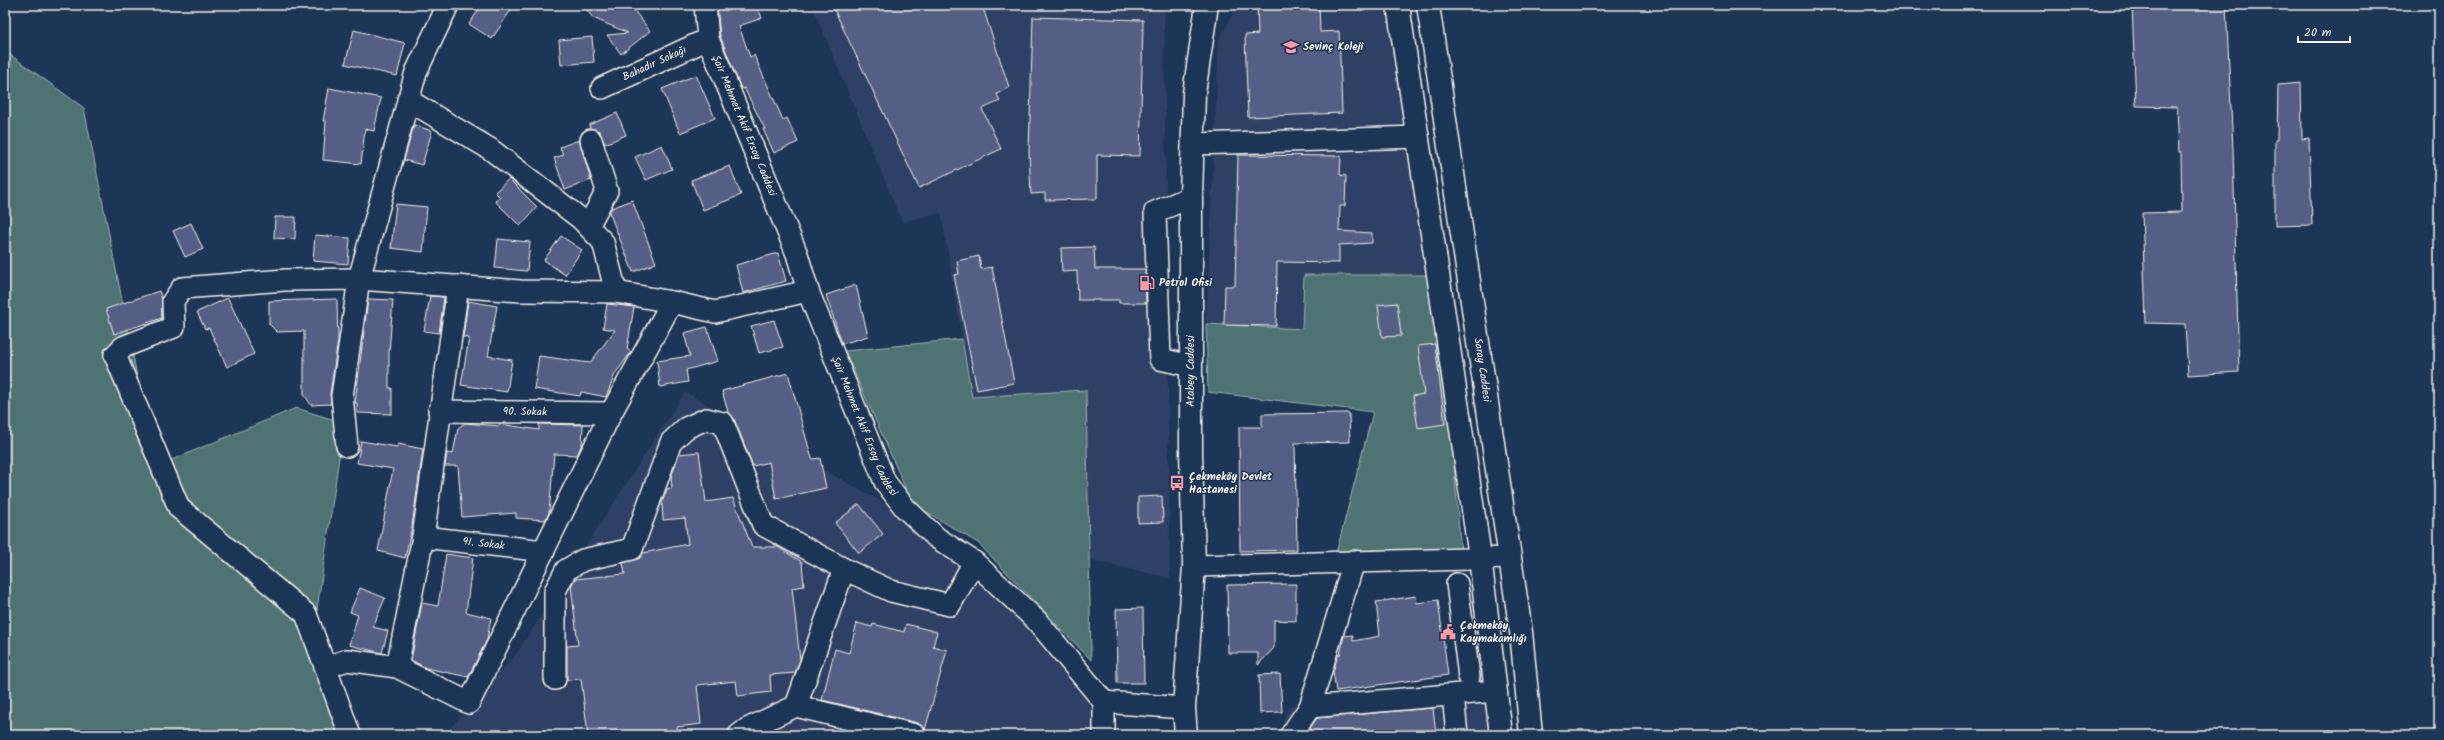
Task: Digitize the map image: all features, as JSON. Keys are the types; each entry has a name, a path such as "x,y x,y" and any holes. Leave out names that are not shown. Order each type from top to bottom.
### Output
{"main road":[{"path":"1398,5 1480,557 1501,735"},
{"name":"Saray Caddesi","path":"1428,5 1510,558 1531,735"},
{"name":"Atabey Caddesi","path":"1186,735 1184,708 1194,566 1191,451 1191,197 1194,144 1194,93 1209,6"}],"street":[{"path":"347,446 342,396 360,278 416,72 448,5"},
{"name":"Şair Mehmet Akif Ersoy Caddesi","path":"705,5 708,39 797,254 808,291 885,482 905,508 937,538 974,562 1037,621 1104,702"},
{"name":"Bahadır Sokağı","path":"602,88 708,39"},
{"path":"408,100 490,149 588,226 603,242 616,292"},
{"path":"1194,144 1418,137"},
{"path":"588,226 607,191 591,140"},
{"path":"1191,197 1155,212 1160,359 1191,366"},
{"path":"350,735 327,667 306,614 179,508 115,355 123,347 174,326 173,301 182,288 285,280 360,278 520,291 616,292 672,302 715,312 808,291"},
{"path":"397,667 423,537 439,411 458,286"},
{"path":"327,667 347,660 397,667 469,703 611,414 672,302"},
{"name":"90. Sokak","path":"439,411 611,414"},
{"path":"556,679 555,591 566,570 583,560 632,549 671,442 686,428 706,419 723,422 763,525 844,569 891,591 950,605 974,562"},
{"name":"91. Sokak","path":"423,537 544,550"},
{"path":"1194,566 1480,557 1510,558"},
{"path":"1291,735 1310,707 1354,561"},
{"path":"796,706 844,569"},
{"path":"1457,584 1469,677"},
{"path":"1463,634 1488,631"},
{"path":"1310,707 1496,691"},
{"path":"1453,695 1457,735"},
{"path":"1104,735 1104,702 1184,708"},
{"path":"739,735 747,729 796,706 915,735"}],"shaded area":[{"path":"812,5 1164,5 1170,578 1090,560 1086,390 972,397 941,213 902,222"},
{"path":"1238,5 1384,5 1439,275 1304,275 1302,329 1206,324 1219,39"},
{"path":"685,392 882,502 1003,599 1092,708 1092,735 444,735 517,653"},
{"path":"1487,686 1491,735 1284,735 1284,719 1289,706"}],"green space":[{"path":"5,51 84,108 155,467 296,408 344,423 310,658 348,735 5,735"},
{"path":"1304,275 1439,275 1461,554 1333,565 1373,412 1208,392 1206,324 1302,329"},
{"path":"962,339 972,397 1086,390 1091,660 978,543 912,503 845,351"},
{"path":"2439,433 2439,520 2433,478"}],"building":[{"path":"482,5 514,5 492,39 469,24"},
{"path":"583,5 630,5 650,31 621,54 607,35 628,33 593,18"},
{"path":"717,5 757,5 762,18 739,26 750,57 754,55 783,120 787,118 798,142 774,153 763,129 765,129 744,88 741,89 720,36"},
{"path":"832,5 982,5 1009,87 997,94 1000,101 982,109 1001,149 919,188"},
{"path":"1257,5 1319,5 1320,32 1339,31 1342,113 1248,117 1245,35 1258,34"},
{"path":"2132,5 2226,5 2233,149 2239,372 2188,375 2185,324 2146,323 2142,213 2182,212 2181,152 2179,152 2177,107 2136,106"},
{"path":"1033,17 1143,20 1140,156 1097,155 1097,199 1045,200 1045,193 1031,194 1029,152"},
{"path":"354,30 405,43 397,76 345,64"},
{"path":"592,37 594,62 561,65 559,40"},
{"path":"696,75 715,118 680,133 662,89"},
{"path":"2301,83 2302,139 2309,138 2312,225 2275,226 2275,140 2277,140 2278,85"},
{"path":"329,88 381,98 374,131 365,129 361,164 323,160 326,121 323,121"},
{"path":"617,113 626,135 605,144 599,131 590,128 589,125"},
{"path":"414,125 432,131 422,165 404,160"},
{"path":"579,140 591,180 565,190 554,158 563,155 560,147"},
{"path":"662,145 672,169 646,180 635,157"},
{"path":"1238,155 1341,156 1340,175 1346,176 1345,206 1340,206 1339,231 1372,233 1372,243 1339,245 1339,263 1277,262 1276,326 1224,325 1225,286 1235,286"},
{"path":"730,166 741,195 703,210 691,180"},
{"path":"509,179 537,207 520,226 495,201 500,197 495,192"},
{"path":"632,200 656,263 633,272 609,212 612,208"},
{"path":"396,204 427,207 423,252 391,248"},
{"path":"275,217 296,217 295,239 274,238"},
{"path":"191,223 203,249 185,257 173,231"},
{"path":"315,235 350,238 348,264 313,261"},
{"path":"561,236 582,250 565,275 544,260"},
{"path":"498,239 530,242 527,271 495,268"},
{"path":"1094,247 1095,269 1145,269 1146,303 1119,303 1119,300 1078,300 1077,271 1062,272 1061,248"},
{"path":"778,253 786,281 743,293 736,265"},
{"path":"979,256 981,269 992,267 1014,383 977,390 954,275 959,274 957,261"},
{"path":"856,285 868,336 842,344 826,295"},
{"path":"159,291 162,299 162,318 114,334 106,309"},
{"path":"430,296 444,297 439,333 424,331"},
{"path":"228,298 254,354 227,367 209,328 205,329 197,312"},
{"path":"337,299 338,340 330,394 331,404 311,405 304,394 304,331 277,332 269,324 269,301"},
{"path":"368,299 393,300 389,353 389,388 392,388 392,414 357,413 357,403 355,403"},
{"path":"468,301 497,306 488,356 512,360 507,392 461,385 469,338 463,337"},
{"path":"1397,303 1401,336 1382,337 1378,305"},
{"path":"607,304 634,307 627,349 631,352 615,374 606,397 581,392 580,396 534,389 539,356 590,363 615,330 603,328"},
{"path":"774,320 783,347 759,353 751,326"},
{"path":"707,327 718,361 686,370 688,382 660,387 657,361 690,356 684,333"},
{"path":"1435,344 1445,424 1418,428 1413,396 1424,394 1418,346"},
{"path":"788,373 812,459 820,458 826,488 776,499 769,462 753,466 734,419 728,412 722,391"},
{"path":"1349,413 1350,442 1295,443 1297,550 1240,551 1239,427 1262,427 1262,414"},
{"path":"465,423 499,426 500,424 539,430 539,424 583,425 582,444 577,455 554,454 549,513 545,520 516,518 516,513 462,517 458,466 445,466 447,453 453,454 458,428"},
{"path":"361,441 397,447 398,444 423,449 412,526 405,558 378,551 393,469 357,463"},
{"path":"699,452 706,502 733,498 752,547 778,547 802,562 804,586 792,588 800,660 795,673 770,675 771,692 738,696 736,681 697,685 701,724 677,727 678,735 588,735 581,679 567,680 567,646 578,645 571,586 575,579 625,574 623,563 640,558 643,553 688,544 685,518 663,520 662,503 667,489 672,488 671,477 679,454"},
{"path":"1162,496 1163,522 1138,523 1138,497"},
{"path":"859,504 883,534 859,553 835,523"},
{"path":"446,554 473,558 466,612 491,618 487,640 468,677 426,668 411,660 422,603 438,606"},
{"path":"1296,584 1296,621 1274,620 1274,648 1258,665 1258,653 1228,653 1227,585"},
{"path":"360,588 385,598 373,627 388,631 382,653 349,645 358,615 350,612"},
{"path":"1416,596 1417,603 1438,600 1448,675 1336,691 1333,671 1338,655 1340,655 1344,636 1353,635 1353,641 1380,636 1376,602"},
{"path":"1143,608 1144,683 1117,683 1116,609"},
{"path":"857,623 872,627 873,624 904,632 906,624 937,632 933,646 947,650 925,730 918,723 822,700 835,649 849,653"},
{"path":"1280,674 1282,712 1260,713 1259,675"},
{"path":"1433,708 1436,735 1311,735 1310,728 1317,718"}],"place":[{"name":"Sevinç Koleji","path":"1291,47"},
{"name":"Petrol Ofisi","path":"1147,283"},
{"name":"Çekmeköy Devlet Hastanesi","path":"1177,483"},
{"name":"Çekmeköy Kaymakamlığı","path":"1448,632"}]}
